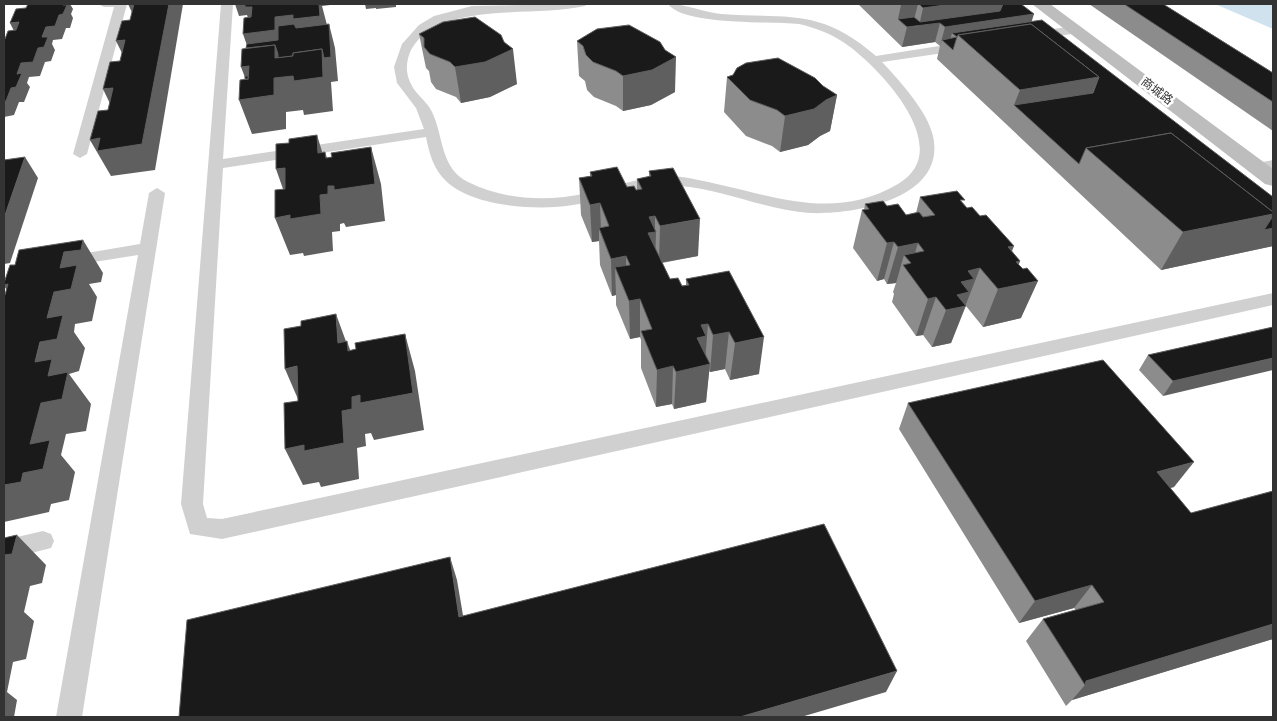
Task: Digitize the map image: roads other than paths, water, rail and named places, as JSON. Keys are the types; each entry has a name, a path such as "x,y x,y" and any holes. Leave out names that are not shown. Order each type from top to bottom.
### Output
{"street":[{"name":"商城路","path":"1040,4 1265,165 1273,179"}],"lane":[{"path":"104,4 112,4"},
{"path":"80,154 121,4"},
{"path":"227,4 192,504 198,527 222,529 1273,299"},
{"path":"581,4 546,8 480,6 436,15 420,26 402,54 400,66 402,80 408,92 425,110 440,159 450,177 474,190 496,198 551,203 582,199 650,183 678,181 788,206 820,209 850,207 879,200 906,186 921,173 927,158 928,142 922,123 899,90 856,45 837,33 813,23 777,17 731,18 704,15 674,4"},
{"path":"1016,38 1074,30"},
{"path":"871,60 978,44"},
{"path":"216,165 431,132"},
{"path":"69,717 157,193"},
{"path":"52,264 148,248"},
{"path":"4,550 43,541"}],"water":[{"path":"1215,4 1273,4 1273,29"}]}
